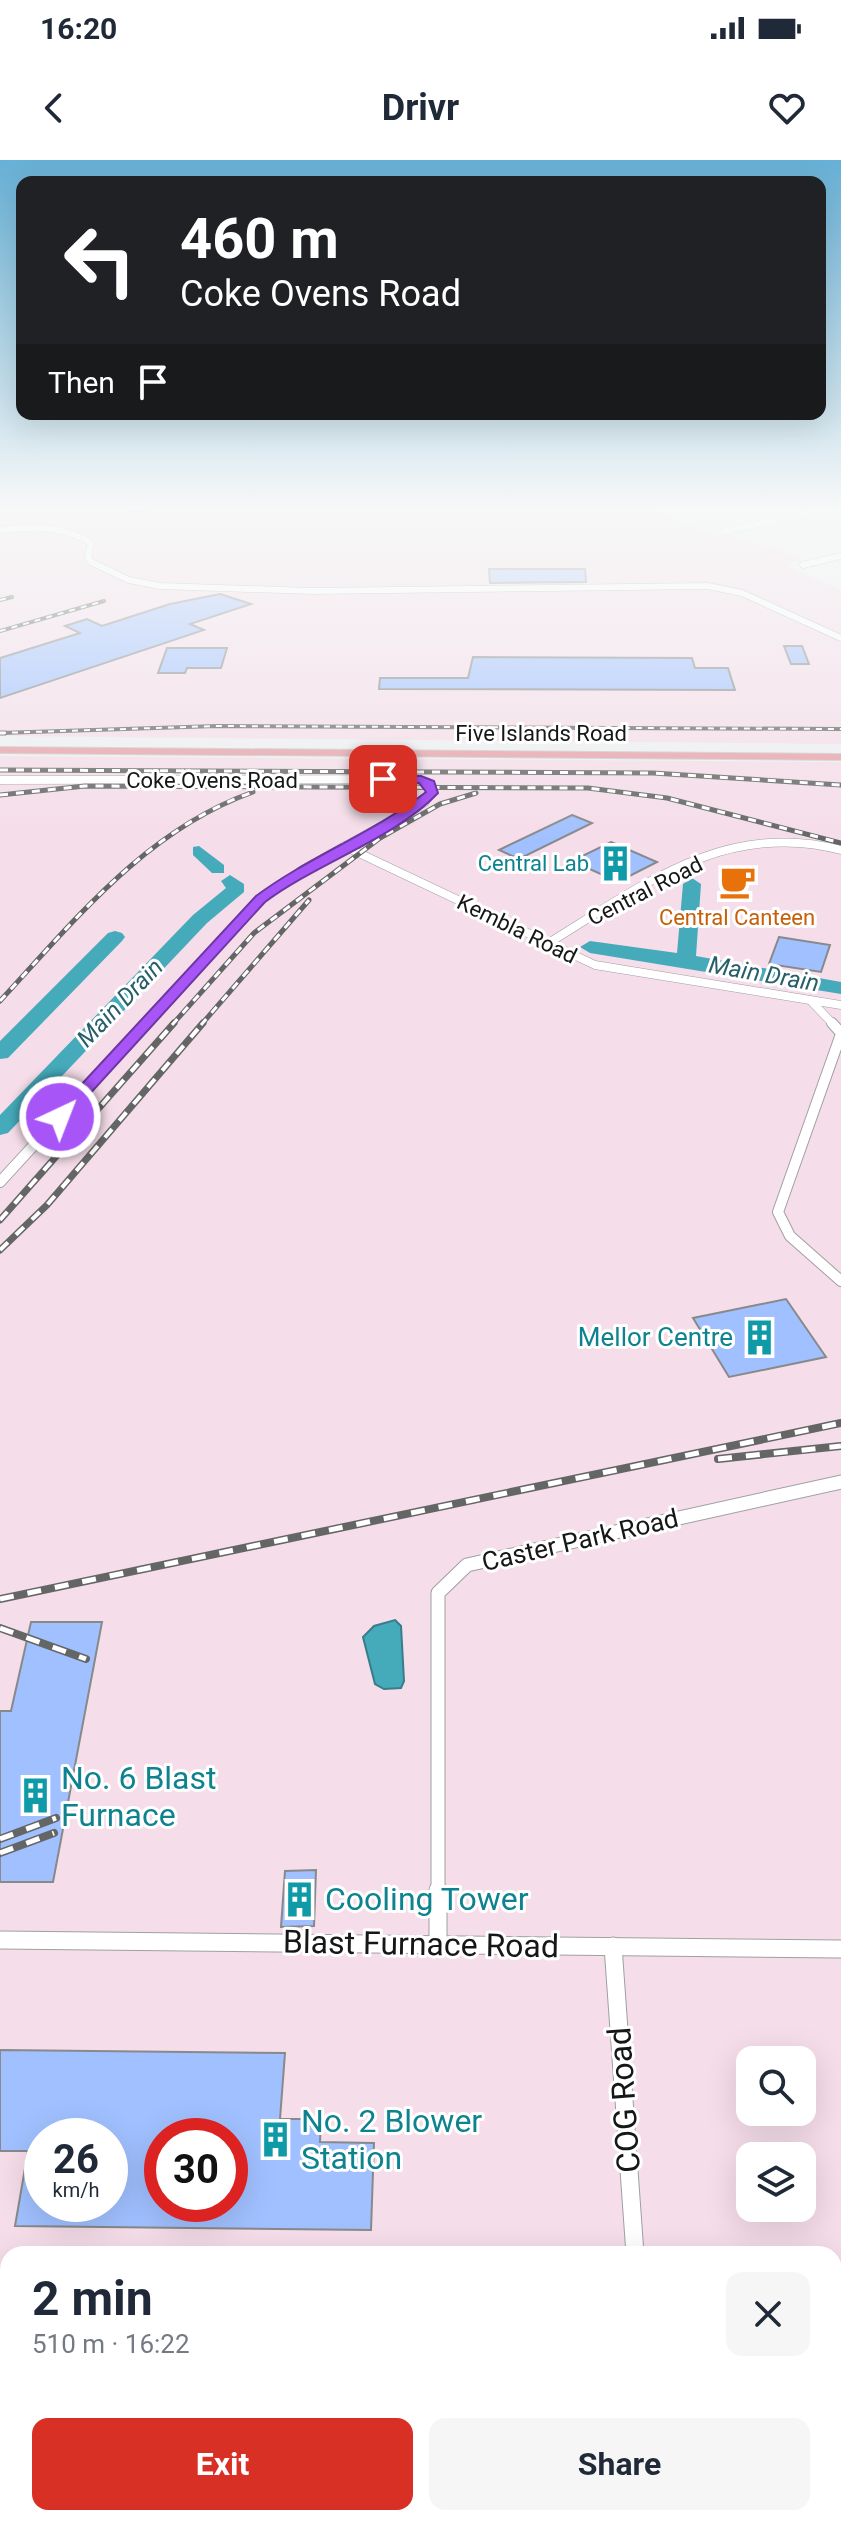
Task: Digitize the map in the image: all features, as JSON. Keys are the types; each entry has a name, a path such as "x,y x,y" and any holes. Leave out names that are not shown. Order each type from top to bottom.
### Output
{"main road":[{"name":"Five Islands Road","path":"0,744 841,750"},
{"name":"Five Islands Road","path":"0,750 841,757"}],"street":[{"path":"802,620 841,638"},
{"name":"Coke Ovens Road","path":"0,780 424,781 432,789 425,802 344,846"},
{"name":"Central Road","path":"547,944 680,868 733,849 787,840 841,850"},
{"path":"0,1182 261,899 290,877 344,846"},
{"name":"Kembla Road","path":"344,846 595,965 841,1005"},
{"path":"810,1000 841,1034 778,1212 790,1236 841,1281"},
{"name":"Caster Park Road","path":"438,1944 438,1593 467,1565 841,1482"},
{"name":"Blast Furnace Road","path":"0,1940 841,1949"},
{"name":"COG Road","path":"613,1946 634,2246"}],"shaded area":[{"path":"0,620 841,620 841,744 0,736"},
{"path":"0,756 841,762 841,2246 0,2246"}],"water":[{"path":"395,1620 401,1626 404,1681 401,1688 384,1689 375,1684 363,1637 374,1626"}],"building":[{"path":"83,620 102,626 119,620 201,620 190,624 204,630 0,698 0,658 80,633 65,626"},
{"path":"784,646 802,646 809,664 791,664"},
{"path":"167,648 227,648 221,668 187,668 185,673 158,673"},
{"path":"473,657 692,658 695,668 728,668 735,690 379,689 380,678 468,678"},
{"path":"572,815 592,823 519,859 499,850"},
{"name":"Central Lab","path":"611,842 657,862 618,882 572,861"},
{"path":"779,937 830,945 821,972 769,964"},
{"name":"Mellor Centre","path":"786,1299 826,1357 729,1377 693,1318"},
{"name":"No. 6 Blast Furnace","path":"31,1622 102,1622 53,1882 0,1882 0,1711 11,1711"},
{"name":"Cooling Tower","path":"316,1870 314,1926 281,1927 285,1871"},
{"name":"No. 2 Blower Station","path":"0,2050 285,2053 280,2119 321,2119 320,2142 374,2143 371,2230 15,2226 24,2174 24,2222 128,2222 128,2118 24,2118 24,2151 0,2151"}],"waterway":[{"name":"Main Drain","path":"199,851 218,869"},
{"name":"Main Drain","path":"0,1128 200,919 237,888 230,881"},
{"name":"Main Drain","path":"686,960 692,884"},
{"path":"0,1053 115,937"},
{"name":"Main Drain","path":"590,947 686,960"},
{"name":"Main Drain","path":"686,960 841,988"}],"railway":[{"path":"0,631 37,620"},
{"path":"5,733 0,733 217,726 841,729"},
{"path":"0,770 653,773 841,785"},
{"path":"0,795 85,786 588,788 667,798 841,843"},
{"path":"0,1001 85,909 146,853 214,809 253,792"},
{"path":"172,1025 254,933 380,838 440,804 476,793"},
{"path":"201,1025 309,900"},
{"path":"0,1220 174,1023"},
{"path":"0,1250 47,1205 203,1023"},
{"path":"0,1599 841,1423"},
{"path":"718,1459 841,1446"},
{"path":"0,1628 86,1659"},
{"path":"0,1839 56,1818"},
{"path":"0,1853 54,1833"}],"place":[{"name":"Central Lab","path":"615,863"},
{"name":"Central Canteen","path":"737,881"},
{"name":"Mellor Centre","path":"759,1337"},
{"name":"No. 6 Blast Furnace","path":"35,1796"},
{"name":"Cooling Tower","path":"299,1899"},
{"name":"No. 2 Blower Station","path":"275,2139"}],"route":[{"path":"60,1117 261,899 290,877 425,802 432,793 430,783 421,780 383,779"}]}
